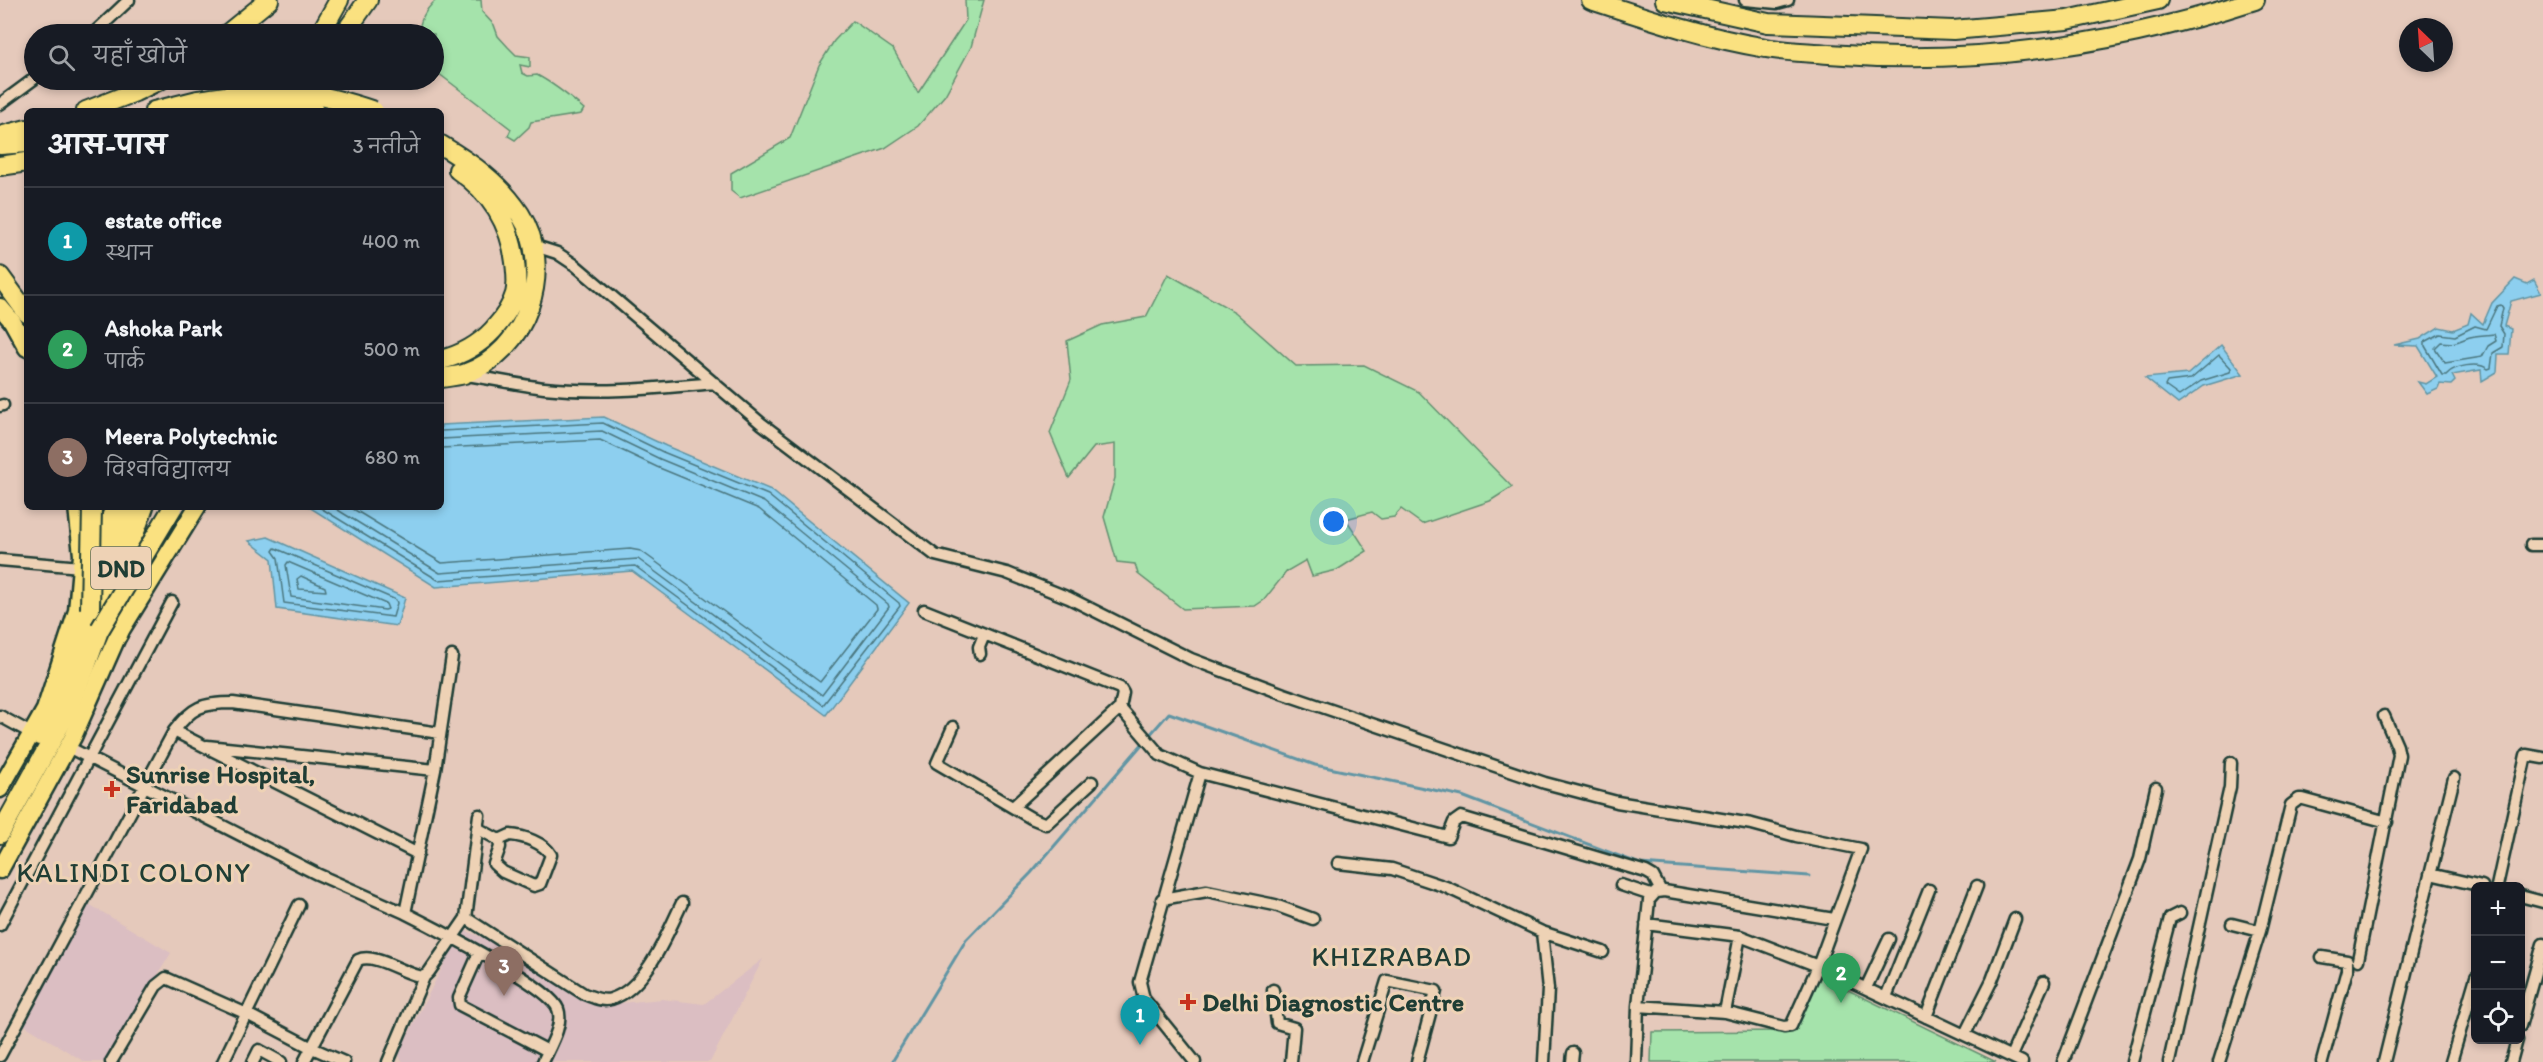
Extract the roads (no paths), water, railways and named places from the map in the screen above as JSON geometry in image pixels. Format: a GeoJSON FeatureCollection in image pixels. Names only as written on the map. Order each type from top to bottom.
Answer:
{"type":"FeatureCollection","features":[{"type":"Feature","properties":{"kind":"highway"},"geometry":{"type":"LineString","coordinates":[[239,24],[269,0]]}},
{"type":"Feature","properties":{"kind":"highway"},"geometry":{"type":"LineString","coordinates":[[326,24],[339,0]]}},
{"type":"Feature","properties":{"kind":"highway"},"geometry":{"type":"LineString","coordinates":[[351,24],[368,0]]}},
{"type":"Feature","properties":{"kind":"highway"},"geometry":{"type":"LineString","coordinates":[[1591,0],[1699,35],[1768,49],[1864,57],[1946,57],[2065,47],[2198,19],[2255,0]]}},
{"type":"Feature","properties":{"kind":"highway"},"geometry":{"type":"LineString","coordinates":[[1665,0],[1768,23],[1953,30],[2067,20],[2158,0]]}},
{"type":"Feature","properties":{"kind":"highway"},"geometry":{"type":"LineString","coordinates":[[94,108],[139,90]]}},
{"type":"Feature","properties":{"kind":"highway"},"geometry":{"type":"LineString","coordinates":[[285,108],[293,90]]}},
{"type":"Feature","properties":{"kind":"highway"},"geometry":{"type":"LineString","coordinates":[[305,108],[313,90]]}},
{"type":"Feature","properties":{"kind":"highway"},"geometry":{"type":"LineString","coordinates":[[313,108],[316,90]]}},
{"type":"Feature","properties":{"kind":"highway"},"geometry":{"type":"LineString","coordinates":[[166,108],[198,100],[255,92],[299,92],[365,108]]}},
{"type":"Feature","properties":{"kind":"highway"},"geometry":{"type":"LineString","coordinates":[[238,108],[252,106],[276,108]]}},
{"type":"Feature","properties":{"kind":"highway"},"geometry":{"type":"LineString","coordinates":[[1,136],[24,130]]}},
{"type":"Feature","properties":{"kind":"highway"},"geometry":{"type":"LineString","coordinates":[[1,136],[24,142]]}},
{"type":"Feature","properties":{"kind":"highway"},"geometry":{"type":"LineString","coordinates":[[444,147],[476,168],[505,194],[521,215],[536,261],[532,300],[525,318],[498,352],[483,364],[463,374],[444,377]]}},
{"type":"Feature","properties":{"kind":"highway"},"geometry":{"type":"LineString","coordinates":[[444,161],[473,181],[500,212],[513,249],[517,282],[508,309],[489,333],[462,352],[444,359]]}},
{"type":"Feature","properties":{"kind":"highway"},"geometry":{"type":"LineString","coordinates":[[0,166],[24,162]]}},
{"type":"Feature","properties":{"kind":"highway"},"geometry":{"type":"LineString","coordinates":[[0,276],[24,309]]}},
{"type":"Feature","properties":{"kind":"highway"},"geometry":{"type":"LineString","coordinates":[[83,610],[92,510]]}},
{"type":"Feature","properties":{"kind":"highway"},"geometry":{"type":"LineString","coordinates":[[0,809],[51,716],[114,510]]}},
{"type":"Feature","properties":{"kind":"highway","name":"DND"},"geometry":{"type":"LineString","coordinates":[[83,610],[128,510]]}},
{"type":"Feature","properties":{"kind":"highway","name":"DND"},"geometry":{"type":"LineString","coordinates":[[100,629],[143,510]]}},
{"type":"Feature","properties":{"kind":"highway"},"geometry":{"type":"LineString","coordinates":[[118,635],[163,510]]}},
{"type":"Feature","properties":{"kind":"highway"},"geometry":{"type":"LineString","coordinates":[[0,834],[63,720],[100,629],[171,510]]}},
{"type":"Feature","properties":{"kind":"main road"},"geometry":{"type":"LineString","coordinates":[[0,307],[24,343]]}},
{"type":"Feature","properties":{"kind":"main road"},"geometry":{"type":"LineString","coordinates":[[0,789],[45,710],[83,610],[77,510]]}},
{"type":"Feature","properties":{"kind":"main road"},"geometry":{"type":"LineString","coordinates":[[0,870],[68,747],[118,635],[195,510]]}},
{"type":"Feature","properties":{"kind":"street"},"geometry":{"type":"LineString","coordinates":[[104,24],[129,0]]}},
{"type":"Feature","properties":{"kind":"street"},"geometry":{"type":"LineString","coordinates":[[1745,0],[1777,3],[1788,0]]}},
{"type":"Feature","properties":{"kind":"street"},"geometry":{"type":"LineString","coordinates":[[0,104],[24,86]]}},
{"type":"Feature","properties":{"kind":"street"},"geometry":{"type":"LineString","coordinates":[[532,244],[557,253],[575,265],[762,424],[935,555],[1007,573],[1069,598],[1133,632],[1201,663],[1284,694],[1545,783],[1617,802],[1752,824],[1796,836],[1861,849],[1818,966],[1791,1026],[1784,1027],[1725,1012],[1638,1006]]}},
{"type":"Feature","properties":{"kind":"street"},"geometry":{"type":"LineString","coordinates":[[463,374],[544,387],[576,389],[646,389],[715,383]]}},
{"type":"Feature","properties":{"kind":"street"},"geometry":{"type":"LineString","coordinates":[[2530,545],[2543,545]]}},
{"type":"Feature","properties":{"kind":"street"},"geometry":{"type":"LineString","coordinates":[[0,560],[81,567]]}},
{"type":"Feature","properties":{"kind":"street"},"geometry":{"type":"LineString","coordinates":[[0,925],[172,602]]}},
{"type":"Feature","properties":{"kind":"street"},"geometry":{"type":"LineString","coordinates":[[924,610],[1120,688],[1123,693],[1120,708],[1013,807]]}},
{"type":"Feature","properties":{"kind":"street"},"geometry":{"type":"LineString","coordinates":[[980,654],[979,647],[984,635]]}},
{"type":"Feature","properties":{"kind":"street"},"geometry":{"type":"LineString","coordinates":[[405,912],[435,770],[452,656]]}},
{"type":"Feature","properties":{"kind":"street"},"geometry":{"type":"LineString","coordinates":[[0,1056],[174,731],[187,714],[200,706],[232,703],[440,733]]}},
{"type":"Feature","properties":{"kind":"street"},"geometry":{"type":"LineString","coordinates":[[1120,708],[1149,743],[1165,758],[1200,773],[1448,837],[1454,822],[1461,817],[1646,872],[1653,876],[1656,893]]}},
{"type":"Feature","properties":{"kind":"street"},"geometry":{"type":"LineString","coordinates":[[0,716],[31,733]]}},
{"type":"Feature","properties":{"kind":"street"},"geometry":{"type":"LineString","coordinates":[[2358,960],[2399,755],[2384,716]]}},
{"type":"Feature","properties":{"kind":"street"},"geometry":{"type":"LineString","coordinates":[[953,727],[937,763],[1046,824],[1092,782]]}},
{"type":"Feature","properties":{"kind":"street"},"geometry":{"type":"LineString","coordinates":[[174,731],[418,854]]}},
{"type":"Feature","properties":{"kind":"street"},"geometry":{"type":"LineString","coordinates":[[201,745],[435,770]]}},
{"type":"Feature","properties":{"kind":"street"},"geometry":{"type":"LineString","coordinates":[[68,747],[317,874],[405,912],[529,983],[546,995],[558,1009],[559,1020],[543,1062]]}},
{"type":"Feature","properties":{"kind":"street"},"geometry":{"type":"LineString","coordinates":[[2498,882],[2526,755],[2543,758]]}},
{"type":"Feature","properties":{"kind":"street"},"geometry":{"type":"LineString","coordinates":[[2169,1062],[2230,787],[2231,764]]}},
{"type":"Feature","properties":{"kind":"street"},"geometry":{"type":"LineString","coordinates":[[1195,1062],[1144,999],[1140,988],[1142,971],[1162,899],[1200,773]]}},
{"type":"Feature","properties":{"kind":"street"},"geometry":{"type":"LineString","coordinates":[[2384,1062],[2454,778]]}},
{"type":"Feature","properties":{"kind":"street"},"geometry":{"type":"LineString","coordinates":[[2063,1062],[2140,859],[2156,788]]}},
{"type":"Feature","properties":{"kind":"street"},"geometry":{"type":"LineString","coordinates":[[2219,1062],[2260,931],[2289,810],[2295,801],[2303,799],[2387,822]]}},
{"type":"Feature","properties":{"kind":"street"},"geometry":{"type":"LineString","coordinates":[[388,1062],[424,977],[466,918],[479,815]]}},
{"type":"Feature","properties":{"kind":"street"},"geometry":{"type":"LineString","coordinates":[[477,828],[499,840]]}},
{"type":"Feature","properties":{"kind":"street"},"geometry":{"type":"LineString","coordinates":[[510,835],[519,836],[544,846],[549,851],[551,858],[540,884],[531,886],[496,867],[499,840],[510,835]]}},
{"type":"Feature","properties":{"kind":"street"},"geometry":{"type":"LineString","coordinates":[[1338,863],[1392,869],[1446,887],[1542,932],[1604,952]]}},
{"type":"Feature","properties":{"kind":"street"},"geometry":{"type":"LineString","coordinates":[[2430,874],[2471,883]]}},
{"type":"Feature","properties":{"kind":"street"},"geometry":{"type":"LineString","coordinates":[[1622,885],[1656,893],[1708,896],[1834,919]]}},
{"type":"Feature","properties":{"kind":"street"},"geometry":{"type":"LineString","coordinates":[[1926,1017],[1977,886]]}},
{"type":"Feature","properties":{"kind":"street"},"geometry":{"type":"LineString","coordinates":[[1886,997],[1929,890]]}},
{"type":"Feature","properties":{"kind":"street"},"geometry":{"type":"LineString","coordinates":[[1162,899],[1207,891],[1275,906],[1313,919]]}},
{"type":"Feature","properties":{"kind":"street"},"geometry":{"type":"LineString","coordinates":[[1636,1062],[1638,1006],[1648,900],[1656,893]]}},
{"type":"Feature","properties":{"kind":"street"},"geometry":{"type":"LineString","coordinates":[[2525,897],[2543,902]]}},
{"type":"Feature","properties":{"kind":"street"},"geometry":{"type":"LineString","coordinates":[[466,918],[584,994],[598,999],[611,999],[631,988],[643,975],[662,945],[682,903]]}},
{"type":"Feature","properties":{"kind":"street"},"geometry":{"type":"LineString","coordinates":[[223,1062],[299,905]]}},
{"type":"Feature","properties":{"kind":"street"},"geometry":{"type":"LineString","coordinates":[[2132,1062],[2170,918],[2180,913]]}},
{"type":"Feature","properties":{"kind":"street"},"geometry":{"type":"LineString","coordinates":[[1965,1035],[1992,980],[2015,919]]}},
{"type":"Feature","properties":{"kind":"street"},"geometry":{"type":"LineString","coordinates":[[1646,924],[1740,936],[1818,966],[2022,1062]]}},
{"type":"Feature","properties":{"kind":"street"},"geometry":{"type":"LineString","coordinates":[[2232,924],[2260,931]]}},
{"type":"Feature","properties":{"kind":"street"},"geometry":{"type":"LineString","coordinates":[[1542,932],[1548,989],[1544,1062]]}},
{"type":"Feature","properties":{"kind":"street"},"geometry":{"type":"LineString","coordinates":[[1725,1012],[1740,936]]}},
{"type":"Feature","properties":{"kind":"street"},"geometry":{"type":"LineString","coordinates":[[1866,988],[1889,939]]}},
{"type":"Feature","properties":{"kind":"street"},"geometry":{"type":"LineString","coordinates":[[2525,1008],[2543,944]]}},
{"type":"Feature","properties":{"kind":"street"},"geometry":{"type":"LineString","coordinates":[[479,953],[459,998],[460,1005],[548,1051]]}},
{"type":"Feature","properties":{"kind":"street"},"geometry":{"type":"LineString","coordinates":[[304,1062],[358,960],[364,957],[373,959],[424,977]]}},
{"type":"Feature","properties":{"kind":"street"},"geometry":{"type":"LineString","coordinates":[[2322,957],[2347,961],[2334,1026],[2322,1062]]}},
{"type":"Feature","properties":{"kind":"street"},"geometry":{"type":"LineString","coordinates":[[111,1062],[156,986],[166,978],[247,1014],[344,1062]]}},
{"type":"Feature","properties":{"kind":"street"},"geometry":{"type":"LineString","coordinates":[[1362,1062],[1387,981],[1436,991],[1418,1062]]}},
{"type":"Feature","properties":{"kind":"street"},"geometry":{"type":"LineString","coordinates":[[2011,1056],[2044,982]]}},
{"type":"Feature","properties":{"kind":"street"},"geometry":{"type":"LineString","coordinates":[[1273,990],[1277,1023],[1294,1028],[1291,1062]]}},
{"type":"Feature","properties":{"kind":"street"},"geometry":{"type":"LineString","coordinates":[[2451,1062],[2471,990]]}},
{"type":"Feature","properties":{"kind":"street"},"geometry":{"type":"LineString","coordinates":[[2511,1062],[2516,1044]]}},
{"type":"Feature","properties":{"kind":"street"},"geometry":{"type":"LineString","coordinates":[[253,1062],[259,1050],[281,1062]]}},
{"type":"Feature","properties":{"kind":"water"},"geometry":{"type":"Polygon","coordinates":[[[2515,279],[2527,284],[2534,280],[2541,293],[2511,301],[2504,326],[2511,329],[2509,355],[2498,355],[2497,372],[2482,381],[2481,370],[2452,375],[2455,381],[2451,385],[2440,384],[2438,389],[2427,394],[2418,382],[2426,384],[2437,377],[2418,346],[2394,345],[2420,339],[2439,327],[2453,330],[2468,324],[2471,313],[2483,324],[2492,303],[2515,279]]]}},
{"type":"Feature","properties":{"kind":"water"},"geometry":{"type":"Polygon","coordinates":[[[2221,345],[2243,374],[2204,386],[2178,404],[2145,378],[2188,374],[2221,345]]]}},
{"type":"Feature","properties":{"kind":"water"},"geometry":{"type":"Polygon","coordinates":[[[604,417],[771,490],[909,603],[826,715],[632,571],[436,587],[314,510],[444,510],[444,425],[604,417]]]}},
{"type":"Feature","properties":{"kind":"water"},"geometry":{"type":"Polygon","coordinates":[[[268,537],[405,598],[397,626],[277,609],[272,559],[249,541],[268,537]]]}},
{"type":"Feature","properties":{"kind":"waterway"},"geometry":{"type":"LineString","coordinates":[[1148,737],[1169,713],[1315,765],[1462,796],[1640,864],[1809,876]]}},
{"type":"Feature","properties":{"kind":"waterway"},"geometry":{"type":"LineString","coordinates":[[892,1062],[966,940],[1031,873],[1144,742]]}},
{"type":"Feature","properties":{"kind":"place","name":"Sunrise Hospital, Faridabad"},"geometry":{"type":"Point","coordinates":[112,789]}},
{"type":"Feature","properties":{"kind":"place","name":"Meera Polytechnic"},"geometry":{"type":"Point","coordinates":[504,996]}},
{"type":"Feature","properties":{"kind":"place","name":"Delhi Diagnostic Centre"},"geometry":{"type":"Point","coordinates":[1188,1002]}},
{"type":"Feature","properties":{"kind":"place","name":"Ashoka Park"},"geometry":{"type":"Point","coordinates":[1841,1003]}},
{"type":"Feature","properties":{"kind":"place","name":"estate office"},"geometry":{"type":"Point","coordinates":[1140,1045]}},
{"type":"Feature","properties":{"kind":"district","name":"KALINDI COLONY"},"geometry":{"type":"Point","coordinates":[134,872]}},
{"type":"Feature","properties":{"kind":"district","name":"KHIZRABAD"},"geometry":{"type":"Point","coordinates":[1392,956]}}]}
